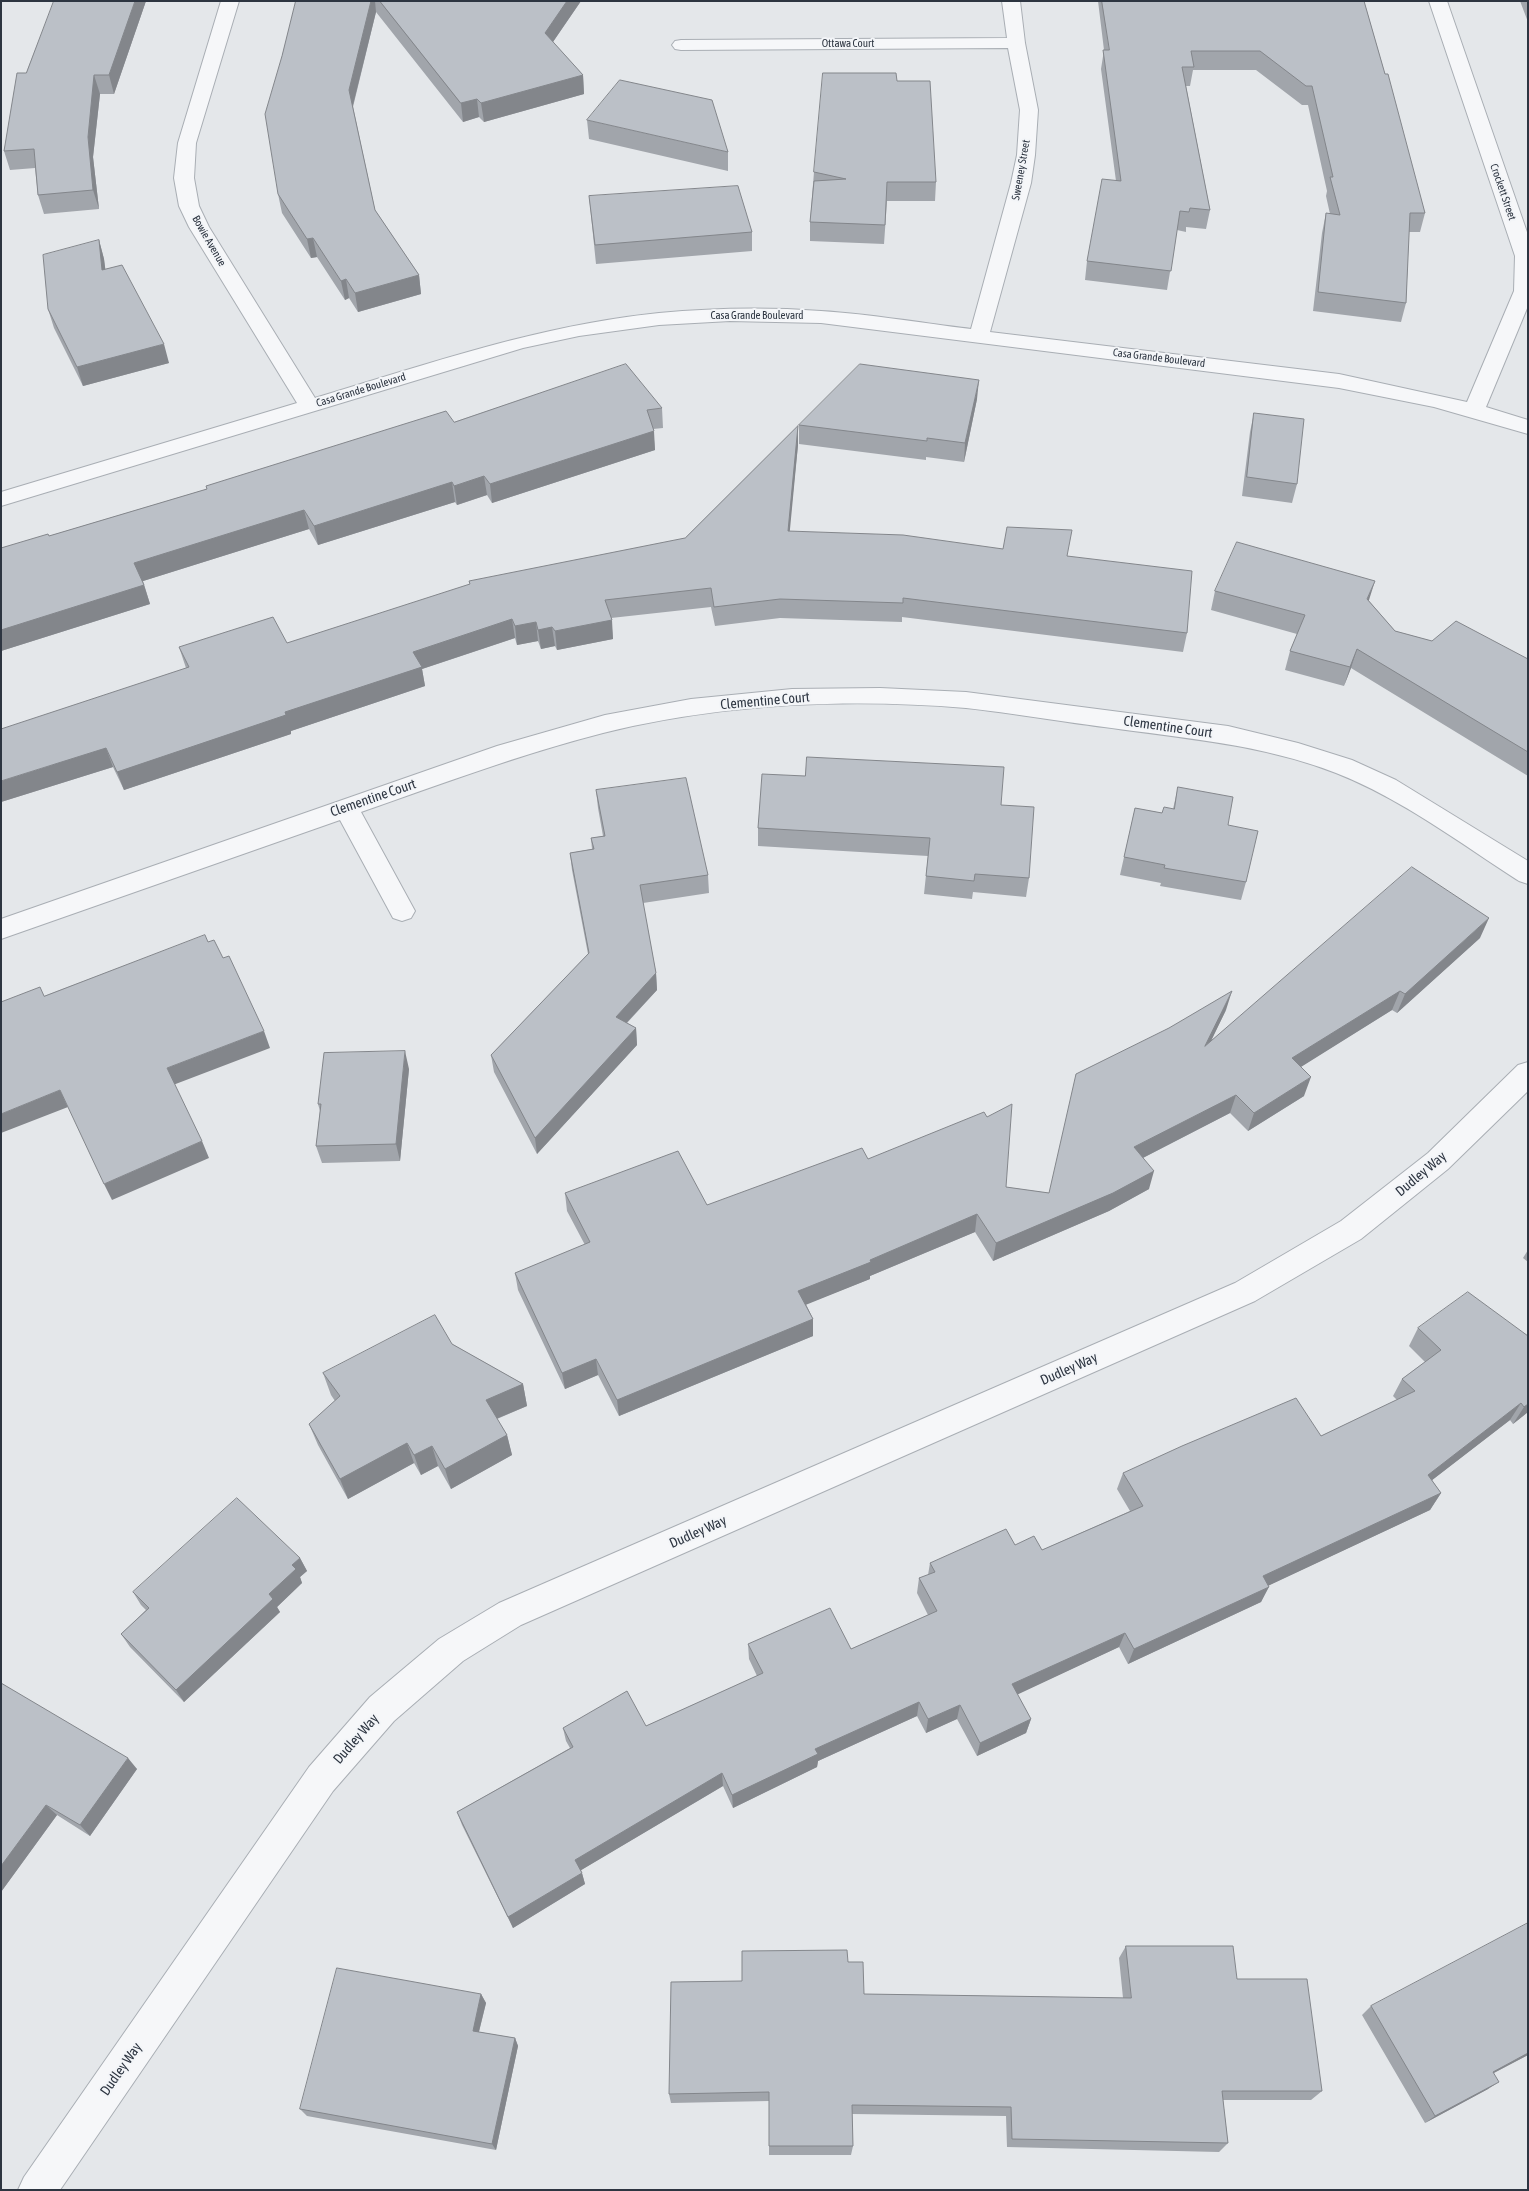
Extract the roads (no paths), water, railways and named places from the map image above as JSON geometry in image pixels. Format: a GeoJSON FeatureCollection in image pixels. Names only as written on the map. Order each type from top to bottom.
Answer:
{"type":"FeatureCollection","features":[{"type":"Feature","properties":{"kind":"street","name":"Bowie Avenue"},"geometry":{"type":"LineString","coordinates":[[230,1],[187,143],[184,178],[189,206],[199,227],[308,405]]}},
{"type":"Feature","properties":{"kind":"street","name":"Sweeney Street"},"geometry":{"type":"LineString","coordinates":[[979,336],[1021,183],[1026,155],[1029,110],[1016,43],[1011,1]]}},
{"type":"Feature","properties":{"kind":"street","name":"Crockett Street"},"geometry":{"type":"LineString","coordinates":[[1438,1],[1525,256],[1524,291],[1474,410]]}},
{"type":"Feature","properties":{"kind":"street","name":"Ottawa Court"},"geometry":{"type":"LineString","coordinates":[[681,45],[1016,43]]}},
{"type":"Feature","properties":{"kind":"street","name":"Casa Grande Boulevard"},"geometry":{"type":"LineString","coordinates":[[1,499],[308,405],[519,344],[579,330],[659,319],[730,315],[821,317],[1338,381],[1390,390],[1474,410],[1528,427]]}},
{"type":"Feature","properties":{"kind":"street","name":"Clementine Court"},"geometry":{"type":"LineString","coordinates":[[1,929],[506,752],[604,724],[691,708],[792,697],[880,696],[966,700],[1228,735],[1268,743],[1346,768],[1407,797],[1528,874]]}},
{"type":"Feature","properties":{"kind":"street"},"geometry":{"type":"LineString","coordinates":[[346,808],[402,911]]}},
{"type":"Feature","properties":{"kind":"street","name":"Dudley Way"},"geometry":{"type":"LineString","coordinates":[[38,2190],[320,1779],[382,1709],[451,1650],[510,1614],[1245,1292],[1351,1230],[1438,1161],[1528,1073]]}}]}
